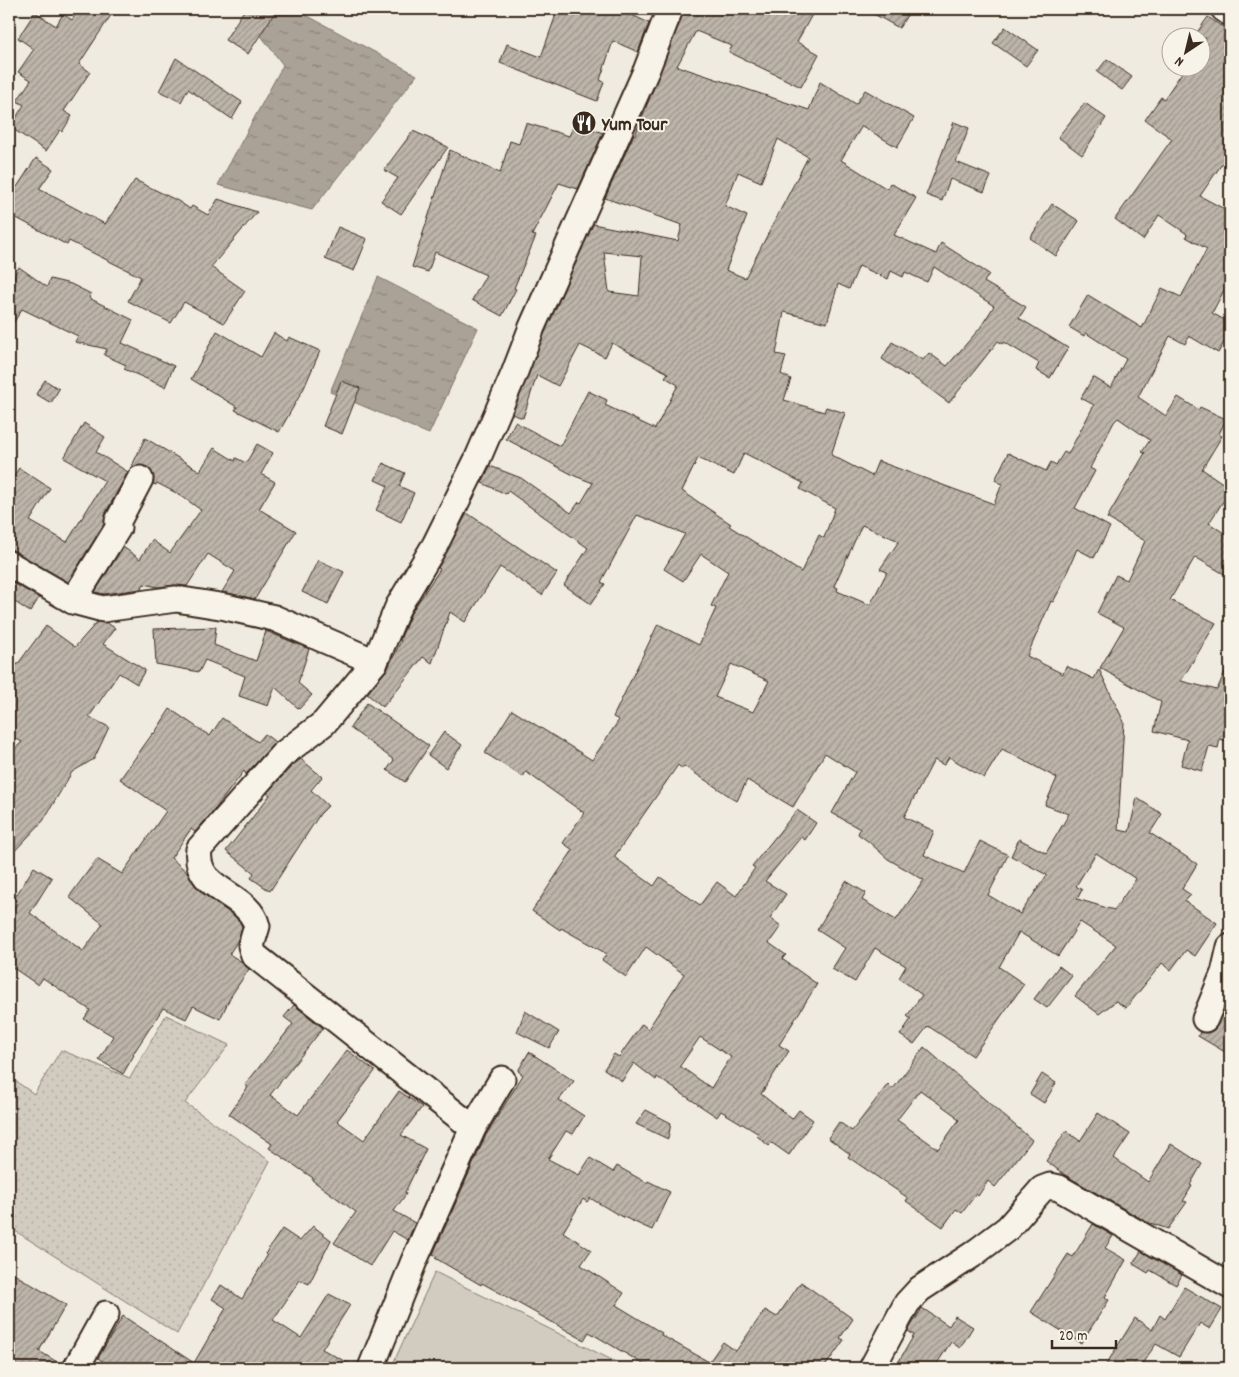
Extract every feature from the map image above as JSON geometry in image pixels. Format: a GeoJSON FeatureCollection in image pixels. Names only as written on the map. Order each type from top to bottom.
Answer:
{"type":"FeatureCollection","features":[{"type":"Feature","properties":{"kind":"street"},"geometry":{"type":"LineString","coordinates":[[473,1128],[254,955],[251,946],[257,926],[250,910],[208,880],[202,873],[199,865],[199,849],[282,755],[324,723],[374,662],[398,607],[435,545],[477,460],[532,327],[646,71],[670,9]]}},
{"type":"Feature","properties":{"kind":"street"},"geometry":{"type":"LineString","coordinates":[[1224,9],[1230,14]]}},
{"type":"Feature","properties":{"kind":"street"},"geometry":{"type":"LineString","coordinates":[[73,601],[118,528],[118,521],[140,479]]}},
{"type":"Feature","properties":{"kind":"street"},"geometry":{"type":"LineString","coordinates":[[9,564],[73,601],[103,609],[176,599],[226,607],[274,618],[374,662]]}},
{"type":"Feature","properties":{"kind":"street"},"geometry":{"type":"LineString","coordinates":[[1205,1020],[1224,973],[1230,947]]}},
{"type":"Feature","properties":{"kind":"street"},"geometry":{"type":"LineString","coordinates":[[371,1368],[414,1261],[473,1128],[502,1079]]}},
{"type":"Feature","properties":{"kind":"street"},"geometry":{"type":"LineString","coordinates":[[872,1368],[908,1303],[920,1289],[972,1255],[1008,1228],[1042,1189],[1050,1186],[1067,1192],[1230,1286]]}},
{"type":"Feature","properties":{"kind":"street"},"geometry":{"type":"LineString","coordinates":[[76,1368],[106,1314]]}},
{"type":"Feature","properties":{"kind":"shaded area"},"geometry":{"type":"Polygon","coordinates":[[[166,1015],[229,1045],[185,1103],[270,1161],[177,1334],[9,1227],[9,1088],[14,1080],[34,1094],[61,1050],[130,1078],[166,1015]]]}},
{"type":"Feature","properties":{"kind":"shaded area"},"geometry":{"type":"Polygon","coordinates":[[[435,1272],[628,1368],[391,1368],[435,1272]]]}},
{"type":"Feature","properties":{"kind":"water"},"geometry":{"type":"Polygon","coordinates":[[[269,9],[295,9],[417,75],[312,210],[218,185],[283,65],[259,33],[269,9]]]}},
{"type":"Feature","properties":{"kind":"water"},"geometry":{"type":"Polygon","coordinates":[[[378,277],[478,328],[429,434],[330,392],[378,277]]]}},
{"type":"Feature","properties":{"kind":"building"},"geometry":{"type":"Polygon","coordinates":[[[79,9],[115,9],[79,64],[90,72],[64,111],[72,116],[62,132],[60,130],[46,151],[10,127],[24,105],[17,101],[31,80],[18,72],[34,49],[18,38],[35,12],[56,26],[63,14],[72,20],[79,9]]]}},
{"type":"Feature","properties":{"kind":"building"},"geometry":{"type":"Polygon","coordinates":[[[245,9],[277,9],[248,54],[225,40],[245,9]]]}},
{"type":"Feature","properties":{"kind":"building"},"geometry":{"type":"Polygon","coordinates":[[[558,9],[619,9],[649,23],[638,52],[613,41],[600,80],[604,82],[597,101],[500,63],[507,44],[541,57],[558,9]]]}},
{"type":"Feature","properties":{"kind":"building"},"geometry":{"type":"Polygon","coordinates":[[[684,9],[815,9],[797,42],[819,54],[801,87],[729,52],[732,46],[696,31],[677,66],[809,110],[820,82],[856,104],[865,90],[914,118],[897,147],[862,126],[841,160],[887,189],[890,183],[916,198],[894,235],[936,254],[941,243],[989,274],[984,282],[1026,307],[1019,318],[1068,348],[1050,378],[1036,370],[1039,363],[1004,342],[1003,344],[998,341],[949,403],[908,374],[907,376],[882,359],[892,342],[923,360],[929,353],[947,366],[980,328],[994,306],[934,267],[927,282],[905,272],[903,277],[891,271],[888,279],[859,266],[849,289],[838,284],[827,323],[784,312],[776,354],[786,356],[781,374],[791,379],[784,400],[824,412],[826,407],[845,413],[831,455],[872,476],[878,461],[994,504],[1002,484],[995,480],[1008,453],[1046,471],[1051,462],[1056,465],[1064,452],[1068,454],[1094,405],[1081,398],[1093,377],[1111,388],[1126,359],[1086,333],[1084,336],[1069,327],[1088,295],[1142,328],[1162,288],[1181,297],[1207,249],[1186,237],[1187,234],[1159,215],[1143,240],[1115,219],[1172,139],[1145,120],[1161,97],[1164,99],[1178,78],[1212,78],[1212,28],[1200,28],[1208,17],[1230,32],[1230,152],[1200,196],[1230,212],[1230,279],[1212,313],[1230,323],[1230,332],[1218,353],[1189,336],[1185,344],[1170,336],[1138,397],[1166,416],[1178,397],[1199,410],[1200,407],[1226,419],[1219,434],[1222,436],[1202,469],[1230,488],[1230,491],[1209,523],[1230,537],[1230,565],[1224,574],[1195,557],[1170,600],[1216,623],[1181,681],[1217,690],[1230,660],[1230,742],[1220,739],[1218,748],[1209,746],[1202,771],[1181,765],[1188,740],[1154,731],[1161,702],[1100,668],[1124,627],[1097,613],[1116,575],[1127,580],[1145,541],[1107,518],[1145,453],[1142,452],[1150,440],[1118,418],[1114,422],[1090,468],[1095,471],[1075,508],[1110,527],[1094,558],[1077,549],[1059,591],[1053,602],[1051,601],[1027,656],[1063,674],[1066,666],[1094,679],[1099,669],[1124,722],[1118,830],[1129,832],[1137,798],[1162,814],[1150,833],[1197,864],[1182,889],[1191,895],[1185,901],[1217,923],[1195,956],[1186,950],[1171,970],[1162,963],[1126,1008],[1116,1001],[1099,1014],[1075,996],[1116,945],[1080,922],[1058,956],[1019,932],[999,967],[1024,984],[973,1056],[928,1026],[914,1044],[900,1035],[911,1019],[907,1016],[922,995],[899,978],[906,966],[875,948],[855,982],[832,969],[845,948],[817,930],[846,881],[866,893],[862,900],[896,920],[924,880],[888,859],[858,834],[860,829],[832,813],[855,772],[825,753],[793,807],[747,780],[737,801],[684,766],[682,769],[678,765],[614,857],[654,886],[660,877],[700,905],[717,882],[736,896],[755,868],[752,866],[797,810],[816,823],[805,840],[801,837],[765,881],[786,894],[770,918],[781,926],[769,943],[786,955],[782,959],[817,984],[779,1045],[789,1051],[761,1094],[792,1119],[799,1110],[813,1120],[789,1155],[772,1143],[769,1146],[757,1136],[759,1134],[721,1111],[717,1117],[657,1077],[656,1080],[634,1063],[622,1081],[604,1069],[614,1054],[619,1057],[642,1024],[648,1029],[684,974],[646,947],[626,977],[602,960],[607,954],[561,928],[560,930],[532,911],[573,850],[563,843],[584,813],[526,772],[523,777],[485,753],[512,710],[592,760],[619,720],[613,717],[658,624],[699,645],[716,608],[711,606],[728,572],[701,554],[683,581],[664,569],[685,534],[637,515],[601,582],[605,584],[591,604],[564,585],[588,548],[508,491],[506,494],[482,483],[490,466],[521,478],[571,513],[579,502],[581,503],[593,483],[575,476],[506,439],[515,422],[560,446],[588,391],[607,400],[605,405],[655,429],[678,385],[665,377],[668,373],[612,343],[605,357],[580,345],[558,386],[537,375],[523,418],[512,414],[545,332],[593,224],[678,241],[682,225],[605,198],[635,135],[684,9]],[[778,139],[761,182],[738,172],[725,206],[747,216],[726,270],[745,278],[808,157],[778,139]],[[604,252],[609,292],[639,296],[642,256],[604,252]],[[744,453],[734,475],[698,458],[682,491],[731,524],[729,526],[801,572],[819,535],[824,538],[835,508],[800,489],[803,483],[744,453]],[[862,525],[834,586],[838,588],[837,591],[870,605],[887,572],[880,569],[899,541],[862,525]],[[731,664],[715,697],[753,712],[769,681],[731,664]],[[1002,749],[984,778],[949,757],[944,765],[934,760],[904,817],[934,831],[924,855],[964,873],[980,841],[1008,855],[988,895],[1020,914],[1047,875],[1011,856],[1019,839],[1046,853],[1069,814],[1045,805],[1057,778],[1002,749]],[[1096,853],[1076,886],[1082,890],[1077,899],[1114,910],[1136,879],[1096,853]],[[700,1037],[680,1066],[711,1088],[731,1057],[700,1037]]]}},
{"type":"Feature","properties":{"kind":"building"},"geometry":{"type":"Polygon","coordinates":[[[865,9],[911,9],[899,28],[865,9]]]}},
{"type":"Feature","properties":{"kind":"building"},"geometry":{"type":"Polygon","coordinates":[[[1005,27],[1038,50],[1026,66],[993,43],[1005,27]]]}},
{"type":"Feature","properties":{"kind":"building"},"geometry":{"type":"Polygon","coordinates":[[[176,58],[242,102],[232,119],[188,89],[181,102],[159,91],[176,58]]]}},
{"type":"Feature","properties":{"kind":"building"},"geometry":{"type":"Polygon","coordinates":[[[1107,59],[1132,77],[1122,90],[1097,72],[1107,59]]]}},
{"type":"Feature","properties":{"kind":"building"},"geometry":{"type":"Polygon","coordinates":[[[1085,103],[1106,118],[1082,155],[1058,137],[1085,103]]]}},
{"type":"Feature","properties":{"kind":"building"},"geometry":{"type":"Polygon","coordinates":[[[954,122],[969,128],[956,162],[991,176],[984,192],[950,179],[942,201],[926,195],[954,122]]]}},
{"type":"Feature","properties":{"kind":"building"},"geometry":{"type":"Polygon","coordinates":[[[526,123],[569,136],[575,123],[603,133],[578,189],[559,183],[532,235],[536,236],[514,288],[516,289],[502,316],[472,300],[486,275],[435,252],[428,272],[412,267],[450,150],[500,173],[510,141],[519,144],[526,123]]]}},
{"type":"Feature","properties":{"kind":"building"},"geometry":{"type":"Polygon","coordinates":[[[413,131],[448,147],[401,214],[381,201],[398,178],[384,170],[413,131]]]}},
{"type":"Feature","properties":{"kind":"building"},"geometry":{"type":"Polygon","coordinates":[[[36,158],[53,169],[39,189],[105,224],[135,180],[190,209],[192,206],[208,215],[218,199],[257,212],[211,267],[245,291],[224,323],[184,302],[171,323],[128,301],[141,277],[69,241],[67,245],[9,214],[9,182],[17,187],[36,158]]]}},
{"type":"Feature","properties":{"kind":"building"},"geometry":{"type":"Polygon","coordinates":[[[1052,204],[1079,221],[1056,256],[1030,238],[1052,204]]]}},
{"type":"Feature","properties":{"kind":"building"},"geometry":{"type":"Polygon","coordinates":[[[338,227],[367,239],[354,271],[325,259],[338,227]]]}},
{"type":"Feature","properties":{"kind":"building"},"geometry":{"type":"Polygon","coordinates":[[[19,267],[47,287],[50,279],[71,284],[91,294],[89,298],[133,320],[122,343],[174,366],[165,387],[124,369],[126,365],[104,355],[107,349],[75,342],[78,336],[22,309],[9,330],[9,285],[19,267]]]}},
{"type":"Feature","properties":{"kind":"building"},"geometry":{"type":"Polygon","coordinates":[[[217,331],[261,357],[274,333],[287,341],[289,337],[320,351],[304,388],[279,432],[235,410],[237,407],[191,379],[217,331]]]}},
{"type":"Feature","properties":{"kind":"building"},"geometry":{"type":"Polygon","coordinates":[[[45,380],[59,389],[51,403],[36,394],[45,380]]]}},
{"type":"Feature","properties":{"kind":"building"},"geometry":{"type":"Polygon","coordinates":[[[341,381],[360,388],[342,434],[323,426],[341,381]]]}},
{"type":"Feature","properties":{"kind":"building"},"geometry":{"type":"Polygon","coordinates":[[[84,423],[105,437],[96,452],[128,472],[105,514],[104,524],[68,582],[9,548],[9,484],[19,468],[50,488],[30,521],[67,542],[105,481],[64,458],[84,423]]]}},
{"type":"Feature","properties":{"kind":"building"},"geometry":{"type":"Polygon","coordinates":[[[145,438],[200,471],[214,448],[235,461],[236,458],[246,463],[257,444],[273,453],[261,474],[275,482],[259,509],[296,531],[255,599],[222,592],[235,571],[208,554],[187,586],[158,587],[144,584],[141,589],[104,594],[95,592],[123,547],[140,559],[152,540],[170,553],[201,510],[180,495],[157,483],[156,485],[153,484],[152,472],[147,467],[139,465],[131,468],[145,438]]]}},
{"type":"Feature","properties":{"kind":"building"},"geometry":{"type":"Polygon","coordinates":[[[383,463],[405,473],[399,486],[414,493],[401,522],[376,510],[388,486],[375,480],[383,463]]]}},
{"type":"Feature","properties":{"kind":"building"},"geometry":{"type":"Polygon","coordinates":[[[467,513],[557,573],[542,595],[500,567],[465,622],[450,612],[432,663],[423,657],[383,707],[367,694],[388,668],[401,641],[411,613],[440,569],[438,568],[467,513]]]}},
{"type":"Feature","properties":{"kind":"building"},"geometry":{"type":"Polygon","coordinates":[[[318,560],[344,572],[328,604],[302,592],[318,560]]]}},
{"type":"Feature","properties":{"kind":"building"},"geometry":{"type":"Polygon","coordinates":[[[9,580],[39,598],[30,612],[9,598],[9,580]]]}},
{"type":"Feature","properties":{"kind":"building"},"geometry":{"type":"Polygon","coordinates":[[[97,622],[107,623],[115,628],[103,644],[145,670],[137,684],[119,673],[89,717],[109,727],[94,759],[72,772],[43,821],[9,857],[9,754],[22,742],[9,735],[9,659],[17,665],[46,626],[75,647],[97,622]]]}},
{"type":"Feature","properties":{"kind":"building"},"geometry":{"type":"Polygon","coordinates":[[[216,627],[214,645],[256,661],[266,631],[309,649],[298,683],[312,695],[299,709],[275,687],[268,706],[239,696],[245,676],[205,660],[199,672],[156,664],[154,629],[216,627]]]}},
{"type":"Feature","properties":{"kind":"building"},"geometry":{"type":"Polygon","coordinates":[[[367,703],[429,746],[405,782],[387,770],[394,760],[350,728],[367,703]]]}},
{"type":"Feature","properties":{"kind":"building"},"geometry":{"type":"Polygon","coordinates":[[[170,709],[210,736],[222,718],[258,742],[265,734],[275,742],[246,774],[244,771],[195,832],[191,829],[171,858],[188,873],[202,893],[240,922],[242,927],[237,942],[229,954],[249,969],[231,996],[220,1019],[193,1006],[186,1019],[163,1008],[133,1054],[123,1074],[99,1060],[113,1036],[84,1019],[90,1010],[43,978],[38,985],[9,965],[9,915],[18,902],[14,899],[34,867],[52,878],[30,913],[83,951],[103,924],[69,897],[97,859],[122,874],[166,811],[120,779],[154,734],[170,709]]]}},
{"type":"Feature","properties":{"kind":"building"},"geometry":{"type":"Polygon","coordinates":[[[444,732],[462,745],[446,768],[428,755],[444,732]]]}},
{"type":"Feature","properties":{"kind":"building"},"geometry":{"type":"Polygon","coordinates":[[[301,759],[322,777],[311,790],[328,806],[320,814],[270,891],[251,878],[254,873],[226,851],[270,795],[267,793],[301,759]]]}},
{"type":"Feature","properties":{"kind":"building"},"geometry":{"type":"Polygon","coordinates":[[[1059,966],[1072,976],[1047,1008],[1034,999],[1059,966]]]}},
{"type":"Feature","properties":{"kind":"building"},"geometry":{"type":"Polygon","coordinates":[[[1230,996],[1230,1055],[1198,1036],[1200,1032],[1207,1033],[1214,1030],[1230,996]]]}},
{"type":"Feature","properties":{"kind":"building"},"geometry":{"type":"Polygon","coordinates":[[[294,1005],[323,1028],[270,1095],[298,1115],[347,1050],[375,1071],[337,1121],[364,1140],[399,1091],[422,1107],[401,1135],[426,1149],[405,1192],[406,1194],[394,1211],[415,1223],[408,1240],[392,1231],[370,1266],[334,1243],[356,1212],[312,1180],[313,1178],[269,1148],[272,1144],[229,1114],[248,1087],[245,1085],[293,1024],[284,1017],[294,1005]]]}},
{"type":"Feature","properties":{"kind":"building"},"geometry":{"type":"Polygon","coordinates":[[[525,1011],[559,1032],[549,1048],[517,1032],[525,1011]]]}},
{"type":"Feature","properties":{"kind":"building"},"geometry":{"type":"Polygon","coordinates":[[[924,1047],[1032,1140],[995,1187],[988,1181],[978,1196],[976,1194],[962,1213],[956,1209],[943,1227],[906,1201],[908,1198],[848,1157],[850,1154],[828,1138],[839,1122],[852,1131],[888,1084],[893,1089],[924,1047]],[[920,1090],[897,1120],[938,1149],[959,1120],[920,1090]]]}},
{"type":"Feature","properties":{"kind":"building"},"geometry":{"type":"Polygon","coordinates":[[[529,1052],[574,1081],[559,1100],[584,1116],[573,1134],[566,1131],[548,1159],[579,1175],[590,1158],[613,1172],[617,1166],[647,1183],[648,1181],[670,1192],[652,1230],[617,1214],[590,1198],[587,1202],[583,1199],[563,1232],[591,1250],[581,1265],[624,1293],[616,1305],[662,1333],[661,1335],[709,1362],[723,1342],[736,1351],[765,1310],[777,1317],[801,1282],[853,1319],[840,1338],[844,1340],[824,1368],[650,1368],[589,1332],[584,1340],[435,1258],[437,1256],[433,1254],[486,1135],[523,1075],[518,1071],[529,1052]]]}},
{"type":"Feature","properties":{"kind":"building"},"geometry":{"type":"Polygon","coordinates":[[[1042,1074],[1056,1083],[1044,1103],[1030,1094],[1042,1074]]]}},
{"type":"Feature","properties":{"kind":"building"},"geometry":{"type":"Polygon","coordinates":[[[646,1110],[671,1123],[668,1139],[636,1124],[646,1110]]]}},
{"type":"Feature","properties":{"kind":"building"},"geometry":{"type":"Polygon","coordinates":[[[1098,1113],[1130,1134],[1114,1158],[1148,1182],[1171,1144],[1202,1164],[1183,1201],[1187,1202],[1168,1229],[1147,1222],[1065,1175],[1046,1161],[1066,1131],[1080,1141],[1098,1113]]]}},
{"type":"Feature","properties":{"kind":"building"},"geometry":{"type":"Polygon","coordinates":[[[1093,1224],[1113,1236],[1105,1248],[1126,1260],[1105,1297],[1109,1300],[1081,1343],[1031,1312],[1068,1254],[1073,1257],[1093,1224]]]}},
{"type":"Feature","properties":{"kind":"building"},"geometry":{"type":"Polygon","coordinates":[[[313,1226],[331,1240],[309,1284],[300,1280],[273,1320],[301,1338],[329,1294],[350,1305],[322,1349],[357,1368],[112,1368],[98,1358],[123,1316],[194,1363],[226,1308],[212,1299],[221,1285],[242,1299],[267,1256],[265,1254],[282,1229],[300,1241],[313,1226]]]}},
{"type":"Feature","properties":{"kind":"building"},"geometry":{"type":"Polygon","coordinates":[[[1141,1251],[1182,1275],[1176,1285],[1150,1270],[1148,1273],[1133,1264],[1141,1251]]]}},
{"type":"Feature","properties":{"kind":"building"},"geometry":{"type":"Polygon","coordinates":[[[9,1271],[66,1305],[39,1351],[62,1365],[62,1368],[9,1368],[9,1271]]]}},
{"type":"Feature","properties":{"kind":"building"},"geometry":{"type":"Polygon","coordinates":[[[1184,1287],[1222,1309],[1210,1329],[1200,1323],[1179,1357],[1156,1344],[1139,1368],[1104,1368],[1135,1318],[1152,1330],[1160,1315],[1165,1319],[1184,1287]]]}},
{"type":"Feature","properties":{"kind":"building"},"geometry":{"type":"Polygon","coordinates":[[[922,1308],[949,1326],[955,1316],[973,1327],[960,1348],[951,1342],[934,1368],[895,1368],[914,1335],[908,1331],[922,1308]]]}},
{"type":"Feature","properties":{"kind":"place","name":"Yum Tour"},"geometry":{"type":"Point","coordinates":[584,123]}}]}
